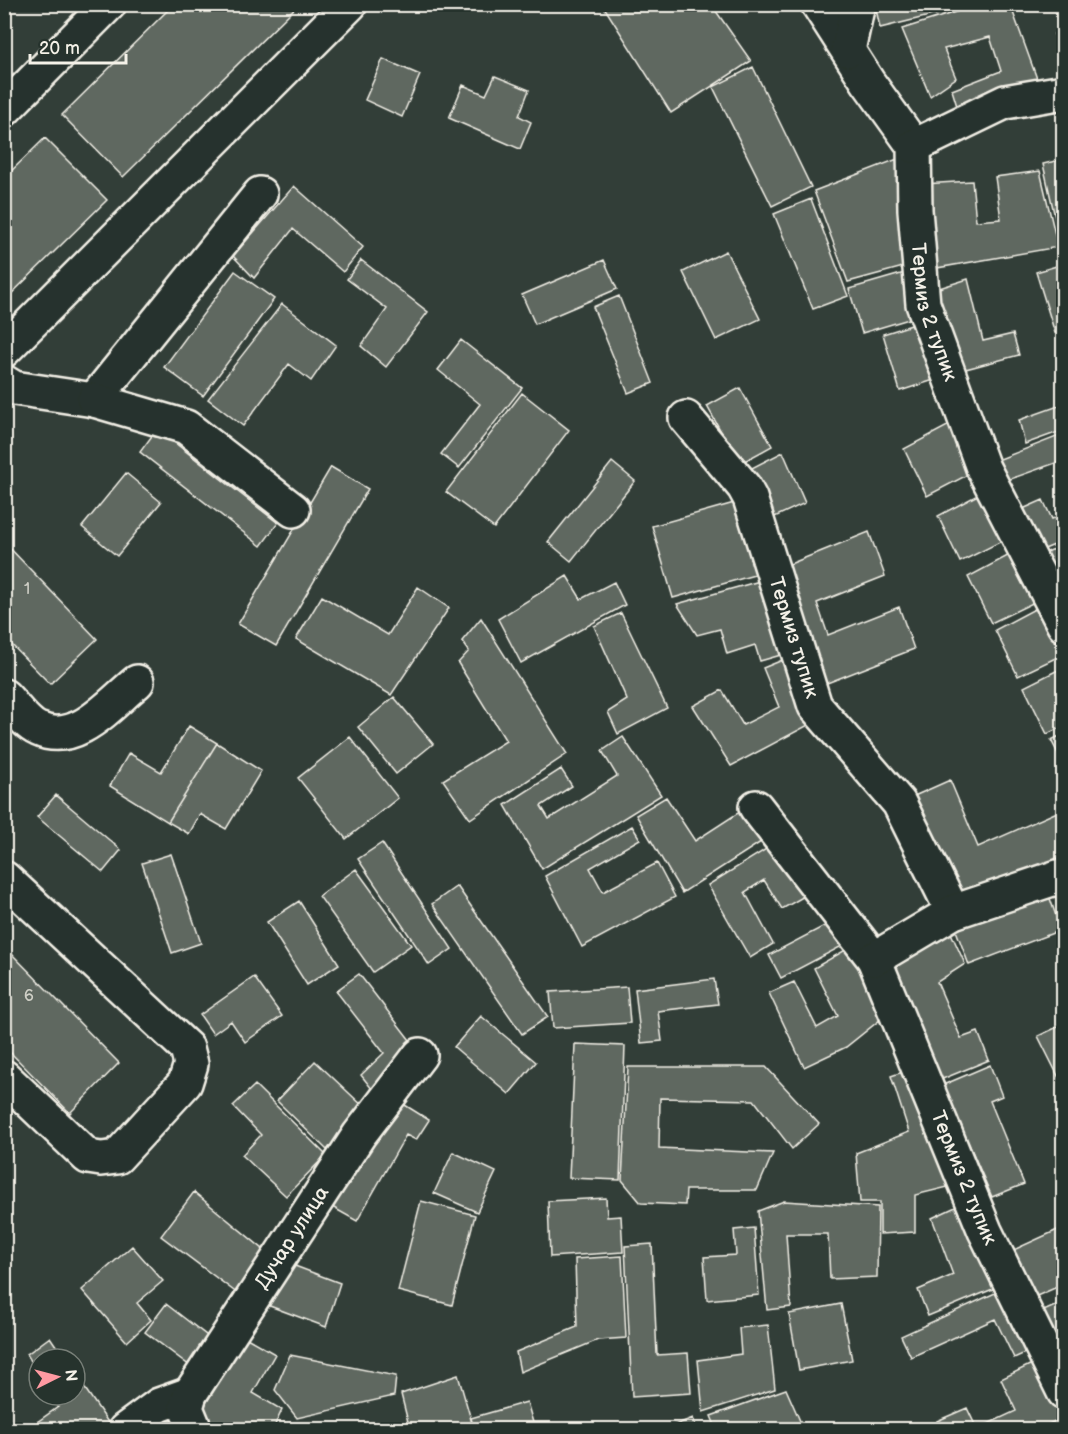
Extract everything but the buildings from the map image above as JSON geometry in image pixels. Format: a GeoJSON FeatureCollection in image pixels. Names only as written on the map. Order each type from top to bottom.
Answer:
{"type":"FeatureCollection","features":[{"type":"Feature","properties":{"kind":"street"},"geometry":{"type":"LineString","coordinates":[[4,110],[109,4]]}},
{"type":"Feature","properties":{"kind":"street"},"geometry":{"type":"LineString","coordinates":[[4,350],[350,4]]}},
{"type":"Feature","properties":{"kind":"street"},"geometry":{"type":"LineString","coordinates":[[818,4],[914,146],[1005,102],[1064,92]]}},
{"type":"Feature","properties":{"kind":"street"},"geometry":{"type":"LineString","coordinates":[[848,50],[858,4]]}},
{"type":"Feature","properties":{"kind":"street","name":"Термиз 2 тупик"},"geometry":{"type":"LineString","coordinates":[[914,146],[915,210],[923,304],[983,468],[1064,625]]}},
{"type":"Feature","properties":{"kind":"street"},"geometry":{"type":"LineString","coordinates":[[94,400],[261,194]]}},
{"type":"Feature","properties":{"kind":"street"},"geometry":{"type":"LineString","coordinates":[[4,382],[14,388],[94,400],[186,427],[293,510]]}},
{"type":"Feature","properties":{"kind":"street","name":"Термиз тупик"},"geometry":{"type":"LineString","coordinates":[[686,418],[744,487],[750,498],[815,706],[899,802],[953,912]]}},
{"type":"Feature","properties":{"kind":"street"},"geometry":{"type":"LineString","coordinates":[[4,696],[36,729],[58,734],[82,728],[137,682]]}},
{"type":"Feature","properties":{"kind":"street","name":"Термиз 2 тупик"},"geometry":{"type":"LineString","coordinates":[[756,807],[874,959],[985,1231],[1064,1392]]}},
{"type":"Feature","properties":{"kind":"street"},"geometry":{"type":"LineString","coordinates":[[874,959],[953,912],[1064,875]]}},
{"type":"Feature","properties":{"kind":"street"},"geometry":{"type":"LineString","coordinates":[[4,878],[187,1048],[191,1064],[185,1083],[117,1157],[101,1159],[88,1157],[4,1077]]}},
{"type":"Feature","properties":{"kind":"street","name":"Дучар улица"},"geometry":{"type":"LineString","coordinates":[[190,1394],[359,1135],[420,1055]]}},
{"type":"Feature","properties":{"kind":"street"},"geometry":{"type":"LineString","coordinates":[[125,1430],[159,1405],[190,1394]]}},
{"type":"Feature","properties":{"kind":"street"},"geometry":{"type":"LineString","coordinates":[[190,1394],[186,1408],[195,1430]]}}]}
